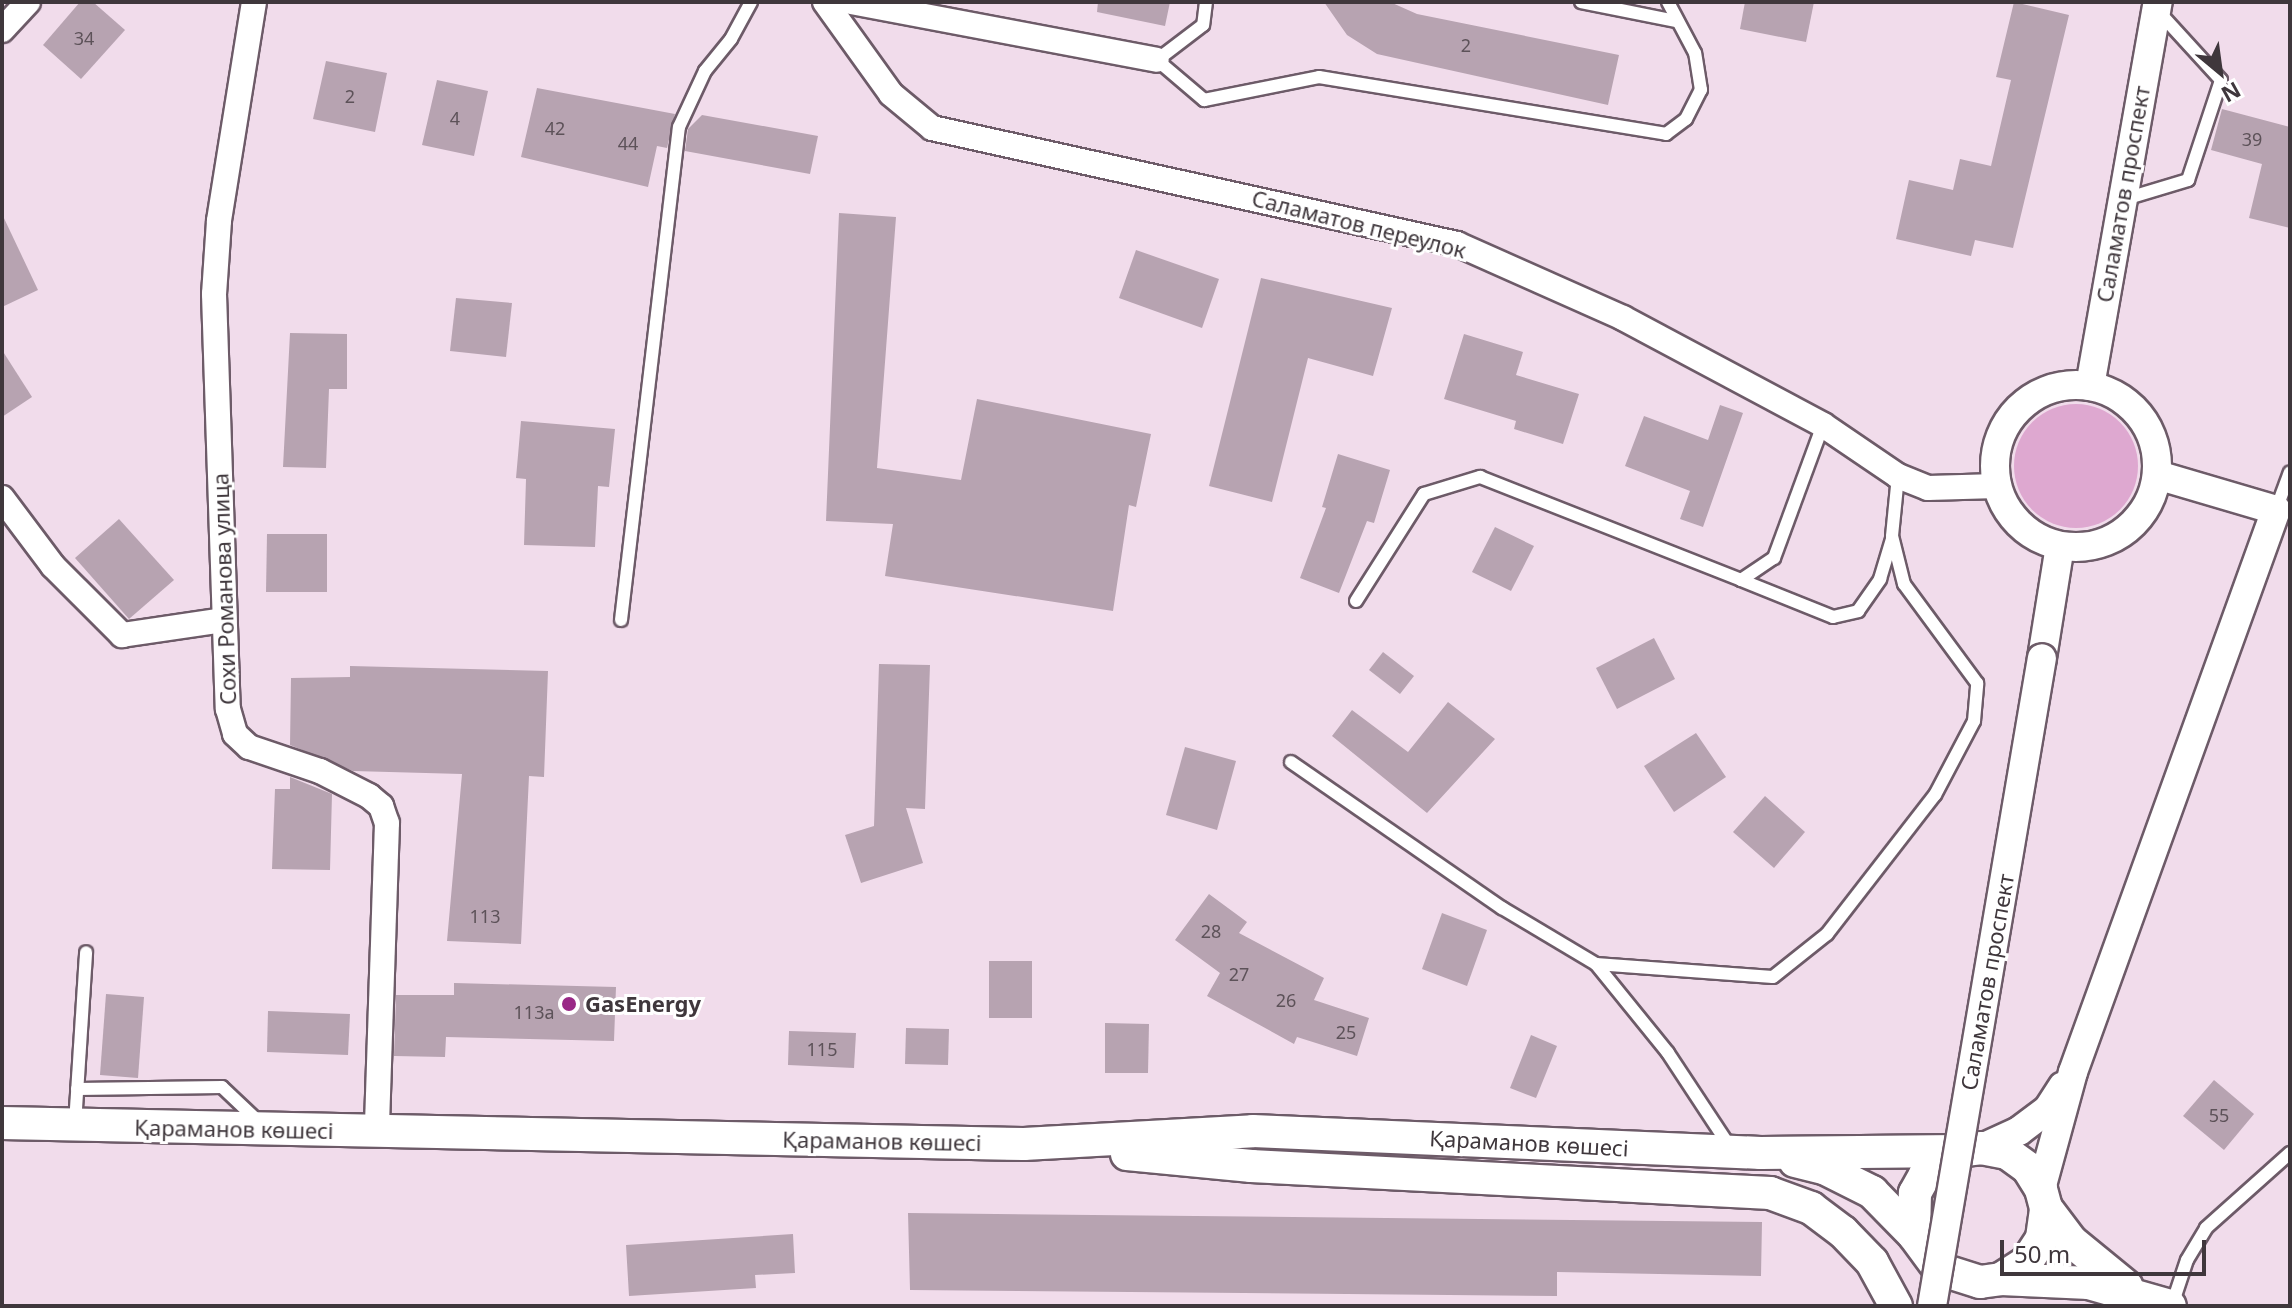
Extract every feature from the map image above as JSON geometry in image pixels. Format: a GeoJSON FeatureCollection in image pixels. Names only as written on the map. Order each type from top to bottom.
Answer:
{"type":"FeatureCollection","features":[{"type":"Feature","properties":{"kind":"main road","name":"Қараманов көшесі"},"geometry":{"type":"LineString","coordinates":[[2,1123],[74,1127],[377,1130],[1024,1144],[1253,1131],[1747,1153]]}},
{"type":"Feature","properties":{"kind":"main road"},"geometry":{"type":"LineString","coordinates":[[1024,1144],[1251,1166],[1624,1183],[1770,1193],[1811,1208],[1872,1262],[1896,1306]]}},
{"type":"Feature","properties":{"kind":"main road"},"geometry":{"type":"LineString","coordinates":[[1914,1235],[1915,1193],[1940,1160],[1970,1149]]}},
{"type":"Feature","properties":{"kind":"main road"},"geometry":{"type":"LineString","coordinates":[[1747,1153],[1970,1149],[2017,1161],[2098,1267],[2140,1295]]}},
{"type":"Feature","properties":{"kind":"main road"},"geometry":{"type":"LineString","coordinates":[[1747,1153],[1824,1168],[1872,1192],[1914,1235],[1939,1269],[1958,1279],[2089,1283],[2171,1306]]}},
{"type":"Feature","properties":{"kind":"main road"},"geometry":{"type":"LineString","coordinates":[[2001,1279],[2026,1263],[2042,1238],[2044,1199]]}},
{"type":"Feature","properties":{"kind":"street"},"geometry":{"type":"LineString","coordinates":[[2,30],[28,2]]}},
{"type":"Feature","properties":{"kind":"street","name":"Сохи Романова улица"},"geometry":{"type":"LineString","coordinates":[[254,2],[219,221],[214,294],[228,709],[235,734],[249,747],[320,771],[369,796],[381,806],[387,823],[377,1130]]}},
{"type":"Feature","properties":{"kind":"street","name":"Саламатов переулок"},"geometry":{"type":"LineString","coordinates":[[825,2],[891,94],[932,128],[1457,244],[1623,318],[1823,425],[1898,476],[1928,488],[1997,486]]}},
{"type":"Feature","properties":{"kind":"street"},"geometry":{"type":"LineString","coordinates":[[851,2],[1157,60]]}},
{"type":"Feature","properties":{"kind":"street","name":"Саламатов проспект"},"geometry":{"type":"LineString","coordinates":[[2090,386],[2157,6]]}},
{"type":"Feature","properties":{"kind":"street"},"geometry":{"type":"LineString","coordinates":[[2090,386],[2118,396],[2141,417],[2155,444],[2157,475],[2147,507],[2124,532],[2094,546],[2060,546],[2032,535],[2009,514],[1997,486],[1995,454],[2006,424],[2021,408],[2057,387],[2090,386]]}},
{"type":"Feature","properties":{"kind":"street"},"geometry":{"type":"LineString","coordinates":[[2044,1199],[2073,1072],[2276,510],[2157,475]]}},
{"type":"Feature","properties":{"kind":"street"},"geometry":{"type":"LineString","coordinates":[[2,498],[53,566],[122,635],[223,620]]}},
{"type":"Feature","properties":{"kind":"street","name":"Саламатов проспект"},"geometry":{"type":"LineString","coordinates":[[1932,1306],[2060,546]]}},
{"type":"Feature","properties":{"kind":"street"},"geometry":{"type":"LineString","coordinates":[[1970,1149],[2019,1131],[2048,1109],[2073,1072]]}},
{"type":"Feature","properties":{"kind":"lane"},"geometry":{"type":"LineString","coordinates":[[621,620],[679,127],[705,71],[751,2]]}},
{"type":"Feature","properties":{"kind":"lane"},"geometry":{"type":"LineString","coordinates":[[1206,2],[1203,25],[1157,60],[1204,100],[1319,77],[1666,134],[1686,119],[1701,90],[1695,53],[1675,21],[1668,2]]}},
{"type":"Feature","properties":{"kind":"lane"},"geometry":{"type":"LineString","coordinates":[[1581,2],[1675,21]]}},
{"type":"Feature","properties":{"kind":"lane"},"geometry":{"type":"LineString","coordinates":[[2122,200],[2188,180],[2221,80],[2157,6]]}},
{"type":"Feature","properties":{"kind":"lane"},"geometry":{"type":"LineString","coordinates":[[1741,580],[1774,558],[1823,425]]}},
{"type":"Feature","properties":{"kind":"lane"},"geometry":{"type":"LineString","coordinates":[[2276,510],[2290,472]]}},
{"type":"Feature","properties":{"kind":"lane"},"geometry":{"type":"LineString","coordinates":[[1356,601],[1424,494],[1480,477],[1833,617],[1858,611],[1880,579],[1892,536],[1898,476]]}},
{"type":"Feature","properties":{"kind":"lane"},"geometry":{"type":"LineString","coordinates":[[1596,964],[1773,977],[1827,934],[1935,795],[1974,721],[1977,683],[1904,584],[1892,536]]}},
{"type":"Feature","properties":{"kind":"lane"},"geometry":{"type":"LineString","coordinates":[[1291,762],[1502,908],[1596,964],[1747,1153]]}},
{"type":"Feature","properties":{"kind":"lane"},"geometry":{"type":"LineString","coordinates":[[74,1127],[86,952]]}},
{"type":"Feature","properties":{"kind":"lane"},"geometry":{"type":"LineString","coordinates":[[77,1089],[222,1087],[267,1129]]}},
{"type":"Feature","properties":{"kind":"lane"},"geometry":{"type":"LineString","coordinates":[[2171,1306],[2187,1260],[2206,1228],[2290,1153]]}},
{"type":"Feature","properties":{"kind":"shaded area"},"geometry":{"type":"Polygon","coordinates":[[[2076,404],[2100,409],[2120,422],[2133,442],[2138,466],[2133,490],[2120,510],[2100,523],[2076,528],[2052,523],[2032,510],[2019,490],[2014,466],[2019,442],[2032,422],[2052,409],[2076,404]]]}},
{"type":"Feature","properties":{"kind":"building"},"geometry":{"type":"Polygon","coordinates":[[[80,2],[93,2],[125,30],[81,79],[43,45],[80,2]]]}},
{"type":"Feature","properties":{"kind":"building"},"geometry":{"type":"Polygon","coordinates":[[[1098,2],[1170,2],[1165,26],[1097,12],[1098,2]]]}},
{"type":"Feature","properties":{"kind":"building"},"geometry":{"type":"Polygon","coordinates":[[[1324,2],[1390,2],[1417,14],[1619,55],[1608,105],[1377,54],[1347,35],[1324,2]]]}},
{"type":"Feature","properties":{"kind":"building"},"geometry":{"type":"Polygon","coordinates":[[[1745,2],[1814,2],[1806,42],[1740,29],[1745,2]]]}},
{"type":"Feature","properties":{"kind":"building"},"geometry":{"type":"Polygon","coordinates":[[[2014,2],[2069,15],[2013,248],[1975,240],[1971,256],[1896,239],[1909,180],[1953,190],[1960,159],[1991,166],[2011,80],[1996,77],[2014,2]]]}},
{"type":"Feature","properties":{"kind":"building"},"geometry":{"type":"Polygon","coordinates":[[[326,61],[387,73],[375,132],[313,119],[326,61]]]}},
{"type":"Feature","properties":{"kind":"building"},"geometry":{"type":"Polygon","coordinates":[[[437,80],[488,91],[474,156],[422,145],[437,80]]]}},
{"type":"Feature","properties":{"kind":"building"},"geometry":{"type":"Polygon","coordinates":[[[537,88],[675,114],[667,148],[657,146],[648,187],[521,157],[537,88]]]}},
{"type":"Feature","properties":{"kind":"building"},"geometry":{"type":"Polygon","coordinates":[[[2222,109],[2290,127],[2290,228],[2249,218],[2262,164],[2211,150],[2222,109]]]}},
{"type":"Feature","properties":{"kind":"building"},"geometry":{"type":"Polygon","coordinates":[[[702,115],[818,136],[810,174],[685,151],[688,129],[702,115]]]}},
{"type":"Feature","properties":{"kind":"building"},"geometry":{"type":"Polygon","coordinates":[[[839,213],[896,217],[877,468],[961,480],[977,399],[1151,434],[1136,507],[1129,505],[1113,611],[885,576],[893,524],[826,521],[839,213]]]}},
{"type":"Feature","properties":{"kind":"building"},"geometry":{"type":"Polygon","coordinates":[[[2,214],[38,290],[2,307],[2,214]]]}},
{"type":"Feature","properties":{"kind":"building"},"geometry":{"type":"Polygon","coordinates":[[[1136,250],[1219,279],[1202,328],[1119,298],[1136,250]]]}},
{"type":"Feature","properties":{"kind":"building"},"geometry":{"type":"Polygon","coordinates":[[[1261,278],[1392,308],[1373,376],[1308,358],[1272,502],[1209,486],[1261,278]]]}},
{"type":"Feature","properties":{"kind":"building"},"geometry":{"type":"Polygon","coordinates":[[[456,298],[512,303],[506,357],[450,351],[456,298]]]}},
{"type":"Feature","properties":{"kind":"building"},"geometry":{"type":"Polygon","coordinates":[[[290,333],[347,334],[347,389],[329,389],[326,468],[283,467],[290,333]]]}},
{"type":"Feature","properties":{"kind":"building"},"geometry":{"type":"Polygon","coordinates":[[[1464,334],[1523,352],[1516,375],[1579,394],[1563,444],[1514,429],[1516,421],[1444,399],[1464,334]]]}},
{"type":"Feature","properties":{"kind":"building"},"geometry":{"type":"Polygon","coordinates":[[[2,350],[32,397],[2,417],[2,350]]]}},
{"type":"Feature","properties":{"kind":"building"},"geometry":{"type":"Polygon","coordinates":[[[1720,405],[1743,413],[1703,527],[1680,519],[1690,491],[1625,466],[1644,416],[1708,440],[1720,405]]]}},
{"type":"Feature","properties":{"kind":"building"},"geometry":{"type":"Polygon","coordinates":[[[521,421],[615,429],[609,487],[598,486],[595,547],[524,545],[526,479],[516,478],[521,421]]]}},
{"type":"Feature","properties":{"kind":"building"},"geometry":{"type":"Polygon","coordinates":[[[1338,454],[1390,470],[1374,523],[1367,521],[1339,593],[1300,578],[1326,508],[1322,507],[1338,454]]]}},
{"type":"Feature","properties":{"kind":"building"},"geometry":{"type":"Polygon","coordinates":[[[119,519],[174,580],[129,619],[75,558],[119,519]]]}},
{"type":"Feature","properties":{"kind":"building"},"geometry":{"type":"Polygon","coordinates":[[[1495,527],[1534,546],[1511,591],[1472,572],[1495,527]]]}},
{"type":"Feature","properties":{"kind":"building"},"geometry":{"type":"Polygon","coordinates":[[[267,534],[327,534],[327,592],[266,592],[267,534]]]}},
{"type":"Feature","properties":{"kind":"building"},"geometry":{"type":"Polygon","coordinates":[[[1654,638],[1675,679],[1617,709],[1596,668],[1654,638]]]}},
{"type":"Feature","properties":{"kind":"building"},"geometry":{"type":"Polygon","coordinates":[[[1383,652],[1414,676],[1400,694],[1369,670],[1383,652]]]}},
{"type":"Feature","properties":{"kind":"building"},"geometry":{"type":"Polygon","coordinates":[[[879,664],[930,665],[925,809],[906,808],[923,863],[861,883],[845,835],[874,826],[879,664]]]}},
{"type":"Feature","properties":{"kind":"building"},"geometry":{"type":"Polygon","coordinates":[[[350,666],[548,671],[544,777],[529,776],[521,944],[447,941],[462,774],[353,771],[290,745],[291,678],[350,677],[350,666]]]}},
{"type":"Feature","properties":{"kind":"building"},"geometry":{"type":"Polygon","coordinates":[[[1448,702],[1495,739],[1427,813],[1332,736],[1352,710],[1408,752],[1448,702]]]}},
{"type":"Feature","properties":{"kind":"building"},"geometry":{"type":"Polygon","coordinates":[[[1696,733],[1726,777],[1674,812],[1644,766],[1696,733]]]}},
{"type":"Feature","properties":{"kind":"building"},"geometry":{"type":"Polygon","coordinates":[[[1185,747],[1236,761],[1217,830],[1166,815],[1185,747]]]}},
{"type":"Feature","properties":{"kind":"building"},"geometry":{"type":"Polygon","coordinates":[[[290,777],[332,794],[330,870],[272,869],[275,789],[290,789],[290,777]]]}},
{"type":"Feature","properties":{"kind":"building"},"geometry":{"type":"Polygon","coordinates":[[[1765,796],[1805,832],[1774,868],[1733,832],[1765,796]]]}},
{"type":"Feature","properties":{"kind":"building"},"geometry":{"type":"Polygon","coordinates":[[[1209,894],[1247,922],[1239,933],[1324,978],[1314,1000],[1369,1018],[1357,1056],[1297,1037],[1294,1044],[1207,996],[1220,973],[1175,940],[1209,894]]]}},
{"type":"Feature","properties":{"kind":"building"},"geometry":{"type":"Polygon","coordinates":[[[1442,913],[1487,930],[1467,986],[1422,969],[1442,913]]]}},
{"type":"Feature","properties":{"kind":"building"},"geometry":{"type":"Polygon","coordinates":[[[989,961],[1032,961],[1032,1018],[989,1018],[989,961]]]}},
{"type":"Feature","properties":{"kind":"building"},"geometry":{"type":"Polygon","coordinates":[[[454,983],[616,987],[614,1041],[446,1037],[445,1057],[394,1056],[396,995],[454,995],[454,983]]]}},
{"type":"Feature","properties":{"kind":"building"},"geometry":{"type":"Polygon","coordinates":[[[106,994],[144,997],[138,1078],[100,1075],[106,994]]]}},
{"type":"Feature","properties":{"kind":"building"},"geometry":{"type":"Polygon","coordinates":[[[268,1011],[350,1014],[348,1055],[267,1052],[268,1011]]]}},
{"type":"Feature","properties":{"kind":"building"},"geometry":{"type":"Polygon","coordinates":[[[1105,1023],[1149,1024],[1148,1073],[1105,1073],[1105,1023]]]}},
{"type":"Feature","properties":{"kind":"building"},"geometry":{"type":"Polygon","coordinates":[[[906,1028],[949,1029],[948,1065],[905,1064],[906,1028]]]}},
{"type":"Feature","properties":{"kind":"building"},"geometry":{"type":"Polygon","coordinates":[[[789,1031],[856,1033],[854,1068],[788,1065],[789,1031]]]}},
{"type":"Feature","properties":{"kind":"building"},"geometry":{"type":"Polygon","coordinates":[[[1531,1035],[1557,1046],[1536,1098],[1510,1088],[1531,1035]]]}},
{"type":"Feature","properties":{"kind":"building"},"geometry":{"type":"Polygon","coordinates":[[[2214,1080],[2254,1114],[2224,1150],[2183,1116],[2214,1080]]]}},
{"type":"Feature","properties":{"kind":"building"},"geometry":{"type":"Polygon","coordinates":[[[908,1213],[1762,1222],[1761,1276],[1557,1272],[1557,1296],[910,1290],[908,1213]]]}},
{"type":"Feature","properties":{"kind":"building"},"geometry":{"type":"Polygon","coordinates":[[[793,1234],[795,1273],[755,1275],[756,1288],[629,1296],[626,1245],[793,1234]]]}},
{"type":"Feature","properties":{"kind":"place","name":"GasEnergy"},"geometry":{"type":"Point","coordinates":[569,1004]}}]}
